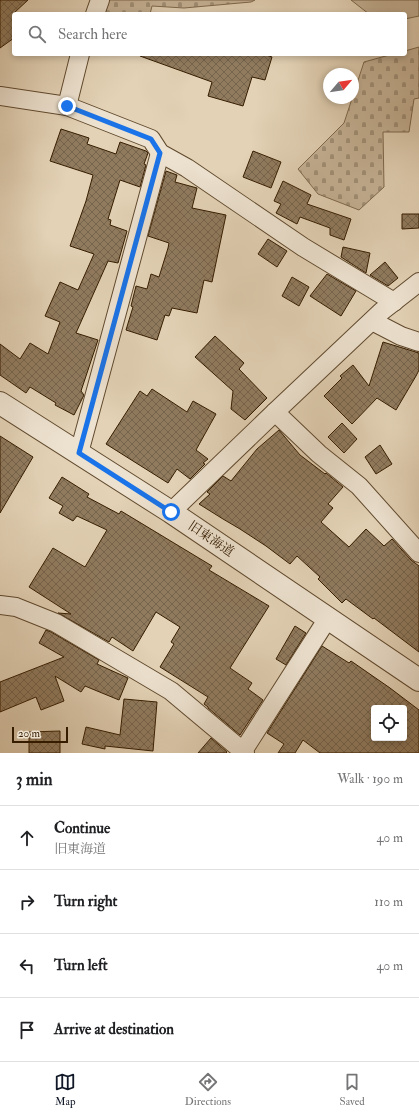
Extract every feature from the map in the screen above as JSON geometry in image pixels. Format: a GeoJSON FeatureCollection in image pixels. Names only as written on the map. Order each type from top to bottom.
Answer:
{"type":"FeatureCollection","features":[{"type":"Feature","properties":{"kind":"street"},"geometry":{"type":"LineString","coordinates":[[96,12],[100,0]]}},
{"type":"Feature","properties":{"kind":"street"},"geometry":{"type":"LineString","coordinates":[[67,106],[80,56]]}},
{"type":"Feature","properties":{"kind":"street"},"geometry":{"type":"LineString","coordinates":[[0,96],[67,106],[151,139],[160,153],[187,168],[303,247],[394,302]]}},
{"type":"Feature","properties":{"kind":"street"},"geometry":{"type":"LineString","coordinates":[[79,453],[160,153]]}},
{"type":"Feature","properties":{"kind":"street"},"geometry":{"type":"LineString","coordinates":[[171,512],[372,321],[419,282]]}},
{"type":"Feature","properties":{"kind":"street"},"geometry":{"type":"LineString","coordinates":[[372,321],[401,336],[419,342]]}},
{"type":"Feature","properties":{"kind":"street","name":"旧東海道"},"geometry":{"type":"LineString","coordinates":[[0,403],[171,512],[419,680]]}},
{"type":"Feature","properties":{"kind":"street"},"geometry":{"type":"LineString","coordinates":[[275,412],[319,454],[359,486],[419,553]]}},
{"type":"Feature","properties":{"kind":"street"},"geometry":{"type":"LineString","coordinates":[[0,605],[16,607],[56,623],[171,691],[244,752],[328,618]]}},
{"type":"Feature","properties":{"kind":"green space"},"geometry":{"type":"Polygon","coordinates":[[[109,0],[255,0],[251,2],[184,8],[152,6],[150,12],[105,12],[109,0]]]}},
{"type":"Feature","properties":{"kind":"green space"},"geometry":{"type":"Polygon","coordinates":[[[351,0],[419,0],[419,16],[407,19],[407,12],[366,12],[351,0]]]}},
{"type":"Feature","properties":{"kind":"green space"},"geometry":{"type":"Polygon","coordinates":[[[419,47],[419,98],[414,99],[409,132],[383,132],[384,187],[359,210],[318,194],[298,169],[344,123],[350,104],[359,104],[359,77],[364,62],[386,56],[407,56],[407,50],[419,47]]]}},
{"type":"Feature","properties":{"kind":"building"},"geometry":{"type":"Polygon","coordinates":[[[0,0],[28,0],[15,12],[12,12],[12,39],[0,48],[0,0]]]}},
{"type":"Feature","properties":{"kind":"building"},"geometry":{"type":"Polygon","coordinates":[[[140,56],[272,57],[265,80],[252,77],[243,106],[208,96],[212,82],[140,56]]]}},
{"type":"Feature","properties":{"kind":"building"},"geometry":{"type":"Polygon","coordinates":[[[61,129],[89,138],[87,144],[116,154],[120,142],[148,153],[144,164],[146,165],[140,187],[120,180],[108,219],[111,220],[110,225],[127,231],[118,263],[108,261],[76,333],[98,340],[81,391],[84,395],[74,415],[55,405],[56,403],[30,387],[26,393],[0,375],[0,344],[20,359],[30,343],[48,354],[60,322],[45,316],[60,282],[78,290],[94,254],[70,246],[86,201],[93,175],[50,161],[61,129]]]}},
{"type":"Feature","properties":{"kind":"building"},"geometry":{"type":"Polygon","coordinates":[[[253,151],[281,162],[271,188],[243,177],[253,151]]]}},
{"type":"Feature","properties":{"kind":"building"},"geometry":{"type":"Polygon","coordinates":[[[166,171],[177,175],[175,182],[197,188],[192,208],[226,215],[212,282],[204,280],[197,313],[172,308],[169,316],[165,315],[157,340],[126,330],[133,307],[131,306],[136,286],[147,289],[151,274],[159,277],[168,248],[169,243],[148,236],[166,171]]]}},
{"type":"Feature","properties":{"kind":"building"},"geometry":{"type":"Polygon","coordinates":[[[283,181],[311,195],[307,204],[351,219],[344,240],[330,235],[330,228],[300,217],[297,224],[276,213],[281,204],[274,201],[283,181]]]}},
{"type":"Feature","properties":{"kind":"building"},"geometry":{"type":"Polygon","coordinates":[[[402,214],[419,214],[419,228],[402,229],[402,214]]]}},
{"type":"Feature","properties":{"kind":"building"},"geometry":{"type":"Polygon","coordinates":[[[268,239],[287,251],[277,267],[258,254],[268,239]]]}},
{"type":"Feature","properties":{"kind":"building"},"geometry":{"type":"Polygon","coordinates":[[[343,247],[370,253],[366,273],[341,257],[343,247]]]}},
{"type":"Feature","properties":{"kind":"building"},"geometry":{"type":"Polygon","coordinates":[[[385,262],[398,278],[388,286],[370,275],[385,262]]]}},
{"type":"Feature","properties":{"kind":"building"},"geometry":{"type":"Polygon","coordinates":[[[327,274],[356,291],[341,316],[310,296],[327,274]]]}},
{"type":"Feature","properties":{"kind":"building"},"geometry":{"type":"Polygon","coordinates":[[[292,277],[309,287],[299,306],[282,296],[292,277]]]}},
{"type":"Feature","properties":{"kind":"building"},"geometry":{"type":"Polygon","coordinates":[[[215,336],[244,363],[239,369],[267,398],[245,420],[231,409],[233,391],[195,357],[215,336]]]}},
{"type":"Feature","properties":{"kind":"building"},"geometry":{"type":"Polygon","coordinates":[[[383,342],[419,353],[419,370],[396,410],[377,398],[352,424],[324,396],[342,378],[340,376],[353,365],[369,386],[383,342]]]}},
{"type":"Feature","properties":{"kind":"building"},"geometry":{"type":"Polygon","coordinates":[[[152,389],[187,412],[193,401],[216,414],[196,450],[208,459],[190,479],[177,469],[168,483],[106,444],[140,391],[147,396],[152,389]]]}},
{"type":"Feature","properties":{"kind":"building"},"geometry":{"type":"Polygon","coordinates":[[[342,423],[357,439],[344,453],[328,437],[342,423]]]}},
{"type":"Feature","properties":{"kind":"building"},"geometry":{"type":"Polygon","coordinates":[[[279,430],[300,455],[343,487],[328,504],[333,508],[321,522],[349,547],[366,529],[384,546],[392,539],[411,560],[419,566],[419,652],[346,599],[342,603],[318,579],[320,577],[297,556],[290,564],[266,546],[199,504],[210,494],[207,492],[223,476],[231,481],[257,449],[279,430]]]}},
{"type":"Feature","properties":{"kind":"building"},"geometry":{"type":"Polygon","coordinates":[[[0,436],[33,457],[0,513],[0,436]]]}},
{"type":"Feature","properties":{"kind":"building"},"geometry":{"type":"Polygon","coordinates":[[[380,445],[392,464],[376,474],[365,457],[380,445]]]}},
{"type":"Feature","properties":{"kind":"building"},"geometry":{"type":"Polygon","coordinates":[[[62,477],[89,494],[87,497],[119,514],[121,511],[212,566],[209,570],[269,606],[230,668],[252,683],[248,689],[263,700],[240,735],[204,704],[208,697],[160,667],[174,644],[171,642],[180,627],[156,612],[133,651],[112,637],[109,642],[58,613],[71,614],[29,587],[53,548],[85,567],[107,530],[77,516],[73,521],[59,513],[63,506],[49,498],[62,477]]]}},
{"type":"Feature","properties":{"kind":"building"},"geometry":{"type":"Polygon","coordinates":[[[295,626],[306,633],[286,665],[276,659],[295,626]]]}},
{"type":"Feature","properties":{"kind":"building"},"geometry":{"type":"Polygon","coordinates":[[[46,630],[99,660],[97,664],[128,678],[119,700],[85,686],[81,692],[55,676],[64,701],[41,710],[36,697],[0,712],[0,682],[64,657],[39,643],[46,630]]]}},
{"type":"Feature","properties":{"kind":"building"},"geometry":{"type":"Polygon","coordinates":[[[322,646],[349,663],[351,661],[419,710],[419,753],[320,753],[303,740],[295,753],[278,753],[284,744],[267,733],[322,646]]]}},
{"type":"Feature","properties":{"kind":"building"},"geometry":{"type":"Polygon","coordinates":[[[124,699],[157,702],[153,751],[105,746],[105,749],[82,744],[86,727],[120,735],[124,699]]]}},
{"type":"Feature","properties":{"kind":"building"},"geometry":{"type":"Polygon","coordinates":[[[60,731],[60,753],[29,753],[29,732],[60,731]]]}},
{"type":"Feature","properties":{"kind":"building"},"geometry":{"type":"Polygon","coordinates":[[[211,738],[227,752],[198,753],[211,738]]]}},
{"type":"Feature","properties":{"kind":"route"},"geometry":{"type":"LineString","coordinates":[[67,106],[151,139],[160,153],[79,453],[171,512]]}}]}
